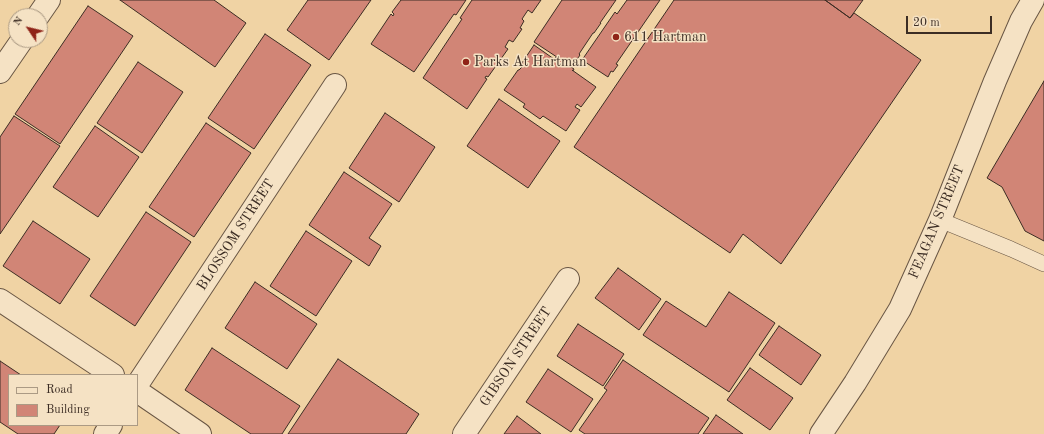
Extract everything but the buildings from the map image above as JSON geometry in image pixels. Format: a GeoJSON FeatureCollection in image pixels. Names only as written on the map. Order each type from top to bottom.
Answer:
{"type":"FeatureCollection","features":[{"type":"Feature","properties":{"kind":"street","name":"FEAGAN STREET"},"geometry":{"type":"LineString","coordinates":[[820,434],[855,384],[900,309],[940,220],[995,81],[1021,21],[1034,0]]}},
{"type":"Feature","properties":{"kind":"street"},"geometry":{"type":"LineString","coordinates":[[0,72],[16,48]]}},
{"type":"Feature","properties":{"kind":"street","name":"BLOSSOM STREET"},"geometry":{"type":"LineString","coordinates":[[138,383],[335,85]]}},
{"type":"Feature","properties":{"kind":"street","name":"GIBSON STREET"},"geometry":{"type":"LineString","coordinates":[[464,434],[568,279]]}},
{"type":"Feature","properties":{"kind":"street"},"geometry":{"type":"LineString","coordinates":[[0,300],[111,374]]}},
{"type":"Feature","properties":{"kind":"street"},"geometry":{"type":"LineString","coordinates":[[138,392],[200,434]]}},
{"type":"Feature","properties":{"kind":"lane"},"geometry":{"type":"LineString","coordinates":[[940,220],[1011,248],[1044,264]]}},
{"type":"Feature","properties":{"kind":"place","name":"611 Hartman"},"geometry":{"type":"Point","coordinates":[616,37]}},
{"type":"Feature","properties":{"kind":"place","name":"Parks At Hartman"},"geometry":{"type":"Point","coordinates":[466,62]}}]}
